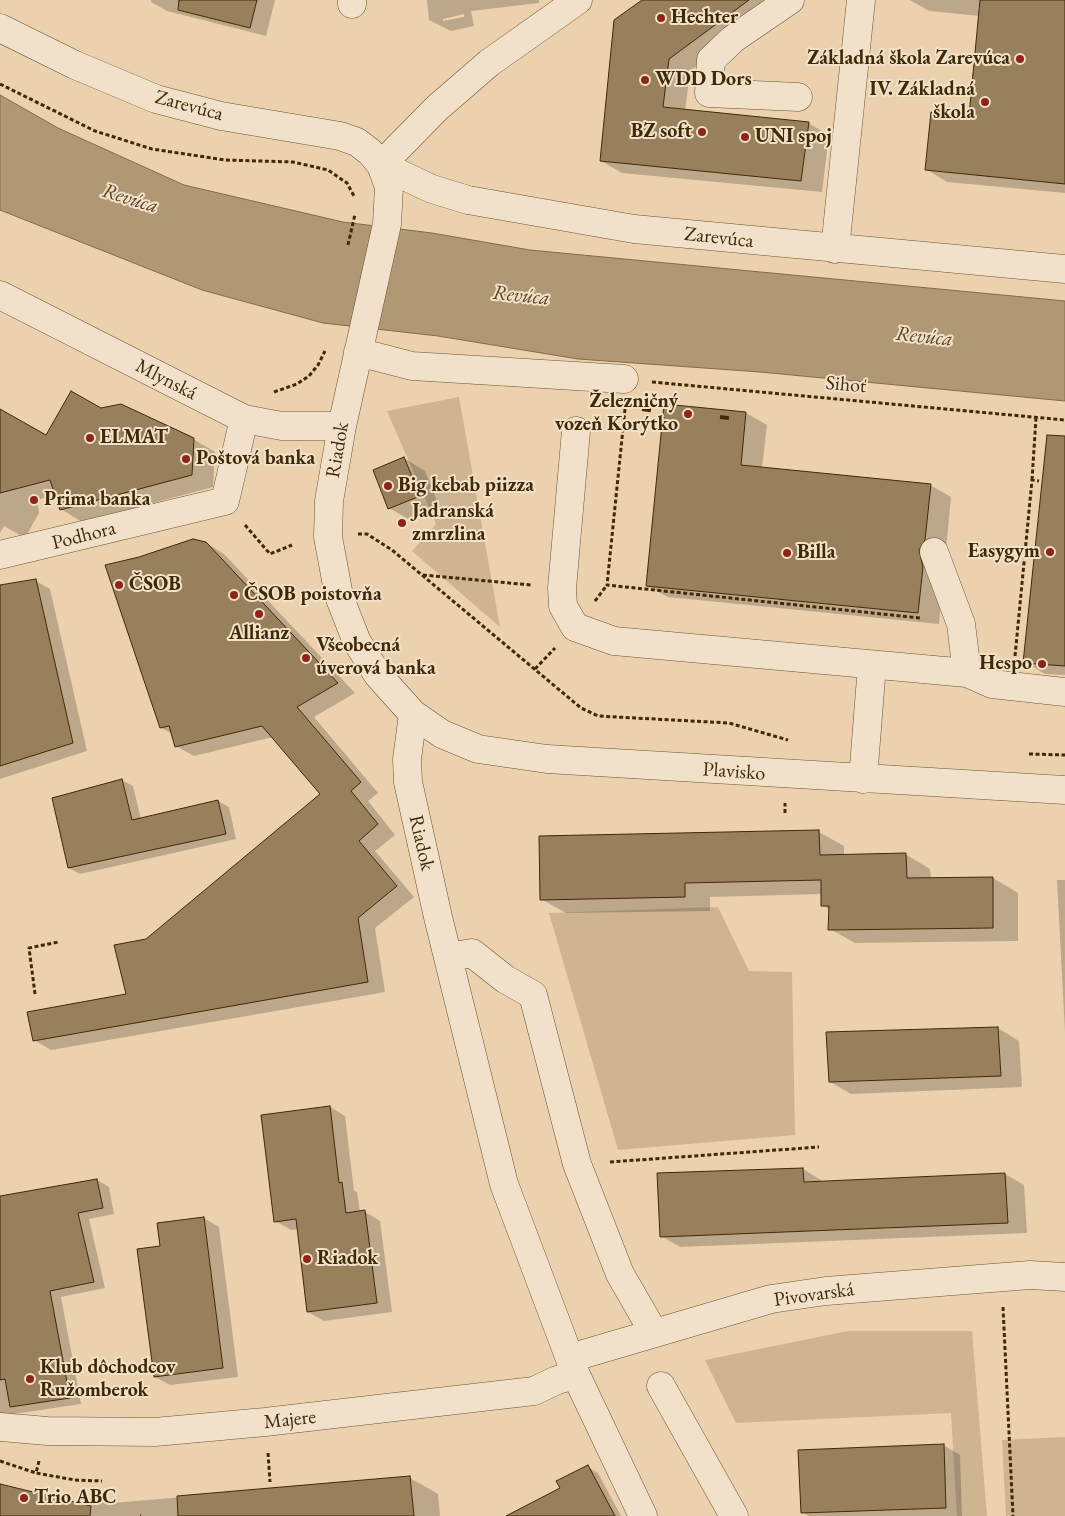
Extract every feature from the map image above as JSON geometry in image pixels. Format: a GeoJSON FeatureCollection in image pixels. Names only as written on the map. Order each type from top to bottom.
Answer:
{"type":"FeatureCollection","features":[{"type":"Feature","properties":{"kind":"street"},"geometry":{"type":"LineString","coordinates":[[381,166],[437,108],[489,63],[578,0]]}},
{"type":"Feature","properties":{"kind":"street"},"geometry":{"type":"LineString","coordinates":[[790,0],[734,39],[711,60],[710,93],[798,97]]}},
{"type":"Feature","properties":{"kind":"street"},"geometry":{"type":"LineString","coordinates":[[835,249],[861,0]]}},
{"type":"Feature","properties":{"kind":"street","name":"Zarevúca"},"geometry":{"type":"LineString","coordinates":[[0,28],[75,65],[156,98],[221,116],[340,136],[357,142],[370,152],[381,166],[432,189],[468,200],[634,229],[1065,270]]}},
{"type":"Feature","properties":{"kind":"street","name":"Riadok"},"geometry":{"type":"LineString","coordinates":[[381,166],[389,186],[387,224],[342,426],[329,502],[328,528],[332,567],[339,596],[357,642],[378,675],[413,714],[407,759],[408,782],[448,957],[504,1184],[573,1366],[643,1516]]}},
{"type":"Feature","properties":{"kind":"street","name":"Mlynská"},"geometry":{"type":"LineString","coordinates":[[0,295],[244,419],[282,426],[342,426]]}},
{"type":"Feature","properties":{"kind":"street"},"geometry":{"type":"LineString","coordinates":[[360,342],[412,366],[624,379]]}},
{"type":"Feature","properties":{"kind":"street"},"geometry":{"type":"LineString","coordinates":[[225,501],[244,419]]}},
{"type":"Feature","properties":{"kind":"street"},"geometry":{"type":"LineString","coordinates":[[576,431],[562,588],[563,606],[574,626],[614,641],[967,673],[992,684],[1065,692]]}},
{"type":"Feature","properties":{"kind":"street","name":"Podhora"},"geometry":{"type":"LineString","coordinates":[[0,555],[225,501]]}},
{"type":"Feature","properties":{"kind":"street"},"geometry":{"type":"LineString","coordinates":[[934,552],[961,624],[967,673]]}},
{"type":"Feature","properties":{"kind":"street"},"geometry":{"type":"LineString","coordinates":[[863,779],[872,665]]}},
{"type":"Feature","properties":{"kind":"street","name":"Plavisko"},"geometry":{"type":"LineString","coordinates":[[413,714],[442,734],[478,749],[567,761],[1065,790]]}},
{"type":"Feature","properties":{"kind":"street"},"geometry":{"type":"LineString","coordinates":[[448,957],[472,953],[505,979],[533,995],[577,1164],[620,1274],[654,1333]]}},
{"type":"Feature","properties":{"kind":"street","name":"Pivovarská"},"geometry":{"type":"LineString","coordinates":[[573,1366],[654,1333],[771,1300],[826,1291],[1030,1275],[1065,1277]]}},
{"type":"Feature","properties":{"kind":"street","name":"Majere"},"geometry":{"type":"LineString","coordinates":[[0,1426],[46,1431],[155,1432],[304,1419],[534,1391],[557,1380],[573,1366]]}},
{"type":"Feature","properties":{"kind":"street"},"geometry":{"type":"LineString","coordinates":[[661,1386],[734,1516]]}},
{"type":"Feature","properties":{"kind":"path"},"geometry":{"type":"LineString","coordinates":[[0,84],[94,131],[152,149],[225,160],[293,162],[328,170],[342,178],[352,189],[357,207],[353,219]]}},
{"type":"Feature","properties":{"kind":"path"},"geometry":{"type":"LineString","coordinates":[[270,392],[284,390],[309,376],[325,352]]}},
{"type":"Feature","properties":{"kind":"path"},"geometry":{"type":"LineString","coordinates":[[624,379],[625,417],[607,585],[920,618]]}},
{"type":"Feature","properties":{"kind":"path","name":"Sihoť"},"geometry":{"type":"LineString","coordinates":[[624,379],[1065,420]]}},
{"type":"Feature","properties":{"kind":"path"},"geometry":{"type":"LineString","coordinates":[[1012,686],[1032,480],[1036,418]]}},
{"type":"Feature","properties":{"kind":"path"},"geometry":{"type":"LineString","coordinates":[[1032,480],[1039,482]]}},
{"type":"Feature","properties":{"kind":"path"},"geometry":{"type":"LineString","coordinates":[[225,501],[270,554],[292,545]]}},
{"type":"Feature","properties":{"kind":"path"},"geometry":{"type":"LineString","coordinates":[[355,533],[367,534],[392,550],[580,708],[598,716],[729,723],[786,740],[796,741]]}},
{"type":"Feature","properties":{"kind":"path"},"geometry":{"type":"LineString","coordinates":[[422,575],[562,588]]}},
{"type":"Feature","properties":{"kind":"path"},"geometry":{"type":"LineString","coordinates":[[1020,754],[1065,755]]}},
{"type":"Feature","properties":{"kind":"path"},"geometry":{"type":"LineString","coordinates":[[35,994],[28,948],[58,942]]}},
{"type":"Feature","properties":{"kind":"path"},"geometry":{"type":"LineString","coordinates":[[577,1164],[819,1147]]}},
{"type":"Feature","properties":{"kind":"path"},"geometry":{"type":"LineString","coordinates":[[1003,1298],[1014,1516]]}},
{"type":"Feature","properties":{"kind":"path"},"geometry":{"type":"LineString","coordinates":[[36,1473],[46,1431]]}},
{"type":"Feature","properties":{"kind":"path"},"geometry":{"type":"LineString","coordinates":[[0,1461],[36,1473],[74,1480],[102,1481]]}},
{"type":"Feature","properties":{"kind":"shaded area"},"geometry":{"type":"Polygon","coordinates":[[[459,397],[500,627],[412,551],[436,524],[387,411],[459,397]]]}},
{"type":"Feature","properties":{"kind":"shaded area"},"geometry":{"type":"Polygon","coordinates":[[[718,907],[749,971],[792,972],[795,1135],[618,1150],[549,913],[718,907]]]}},
{"type":"Feature","properties":{"kind":"shaded area"},"geometry":{"type":"Polygon","coordinates":[[[848,1331],[972,1331],[987,1516],[957,1516],[951,1413],[736,1423],[705,1360],[848,1331]]]}},
{"type":"Feature","properties":{"kind":"shaded area"},"geometry":{"type":"Polygon","coordinates":[[[1065,1437],[1065,1516],[1006,1516],[1002,1440],[1065,1437]]]}},
{"type":"Feature","properties":{"kind":"water","name":"Revúca"},"geometry":{"type":"Polygon","coordinates":[[[0,95],[58,128],[184,185],[343,222],[432,233],[530,250],[1065,301],[1065,401],[760,372],[578,359],[438,336],[323,323],[202,290],[0,210],[0,95]]]}},
{"type":"Feature","properties":{"kind":"building"},"geometry":{"type":"Polygon","coordinates":[[[179,0],[257,0],[250,28],[178,10],[179,0]]]}},
{"type":"Feature","properties":{"kind":"building"},"geometry":{"type":"Polygon","coordinates":[[[642,0],[749,0],[669,59],[663,107],[809,122],[801,181],[600,161],[614,20],[642,0]]]}},
{"type":"Feature","properties":{"kind":"building","name":"Základná škola Zarevúca"},"geometry":{"type":"Polygon","coordinates":[[[980,0],[1065,0],[1065,184],[925,170],[931,112],[969,116],[980,0]]]}},
{"type":"Feature","properties":{"kind":"building"},"geometry":{"type":"Polygon","coordinates":[[[71,391],[101,408],[121,404],[194,438],[192,475],[60,510],[50,480],[0,493],[0,409],[46,435],[71,391]]]}},
{"type":"Feature","properties":{"kind":"building","name":"Billa"},"geometry":{"type":"Polygon","coordinates":[[[664,404],[746,412],[741,465],[931,484],[925,540],[919,550],[923,567],[918,613],[646,586],[664,404]]]}},
{"type":"Feature","properties":{"kind":"building","name":"Easygym"},"geometry":{"type":"Polygon","coordinates":[[[1047,435],[1065,436],[1065,666],[1023,663],[1047,435]]]}},
{"type":"Feature","properties":{"kind":"building"},"geometry":{"type":"Polygon","coordinates":[[[404,457],[420,496],[388,509],[373,470],[404,457]]]}},
{"type":"Feature","properties":{"kind":"building"},"geometry":{"type":"Polygon","coordinates":[[[193,539],[206,542],[338,683],[297,707],[361,782],[351,791],[378,824],[359,841],[397,886],[358,918],[368,982],[33,1041],[27,1012],[126,994],[114,945],[146,939],[320,794],[262,726],[175,747],[169,726],[160,728],[105,565],[139,557],[193,539]]]}},
{"type":"Feature","properties":{"kind":"building"},"geometry":{"type":"Polygon","coordinates":[[[36,579],[73,743],[0,766],[0,585],[36,579]]]}},
{"type":"Feature","properties":{"kind":"building"},"geometry":{"type":"Polygon","coordinates":[[[122,779],[132,820],[218,800],[226,834],[68,868],[52,798],[122,779]]]}},
{"type":"Feature","properties":{"kind":"building"},"geometry":{"type":"Polygon","coordinates":[[[819,830],[820,855],[906,853],[907,878],[993,877],[993,928],[828,930],[829,906],[821,906],[821,880],[685,883],[685,897],[540,900],[539,836],[819,830]]]}},
{"type":"Feature","properties":{"kind":"building"},"geometry":{"type":"Polygon","coordinates":[[[998,1027],[1001,1076],[829,1082],[826,1032],[998,1027]]]}},
{"type":"Feature","properties":{"kind":"building"},"geometry":{"type":"Polygon","coordinates":[[[330,1106],[339,1183],[342,1182],[346,1213],[365,1210],[377,1303],[307,1312],[296,1219],[274,1222],[261,1115],[330,1106]]]}},
{"type":"Feature","properties":{"kind":"building"},"geometry":{"type":"Polygon","coordinates":[[[803,1168],[804,1182],[1005,1173],[1008,1223],[660,1237],[657,1173],[803,1168]]]}},
{"type":"Feature","properties":{"kind":"building"},"geometry":{"type":"Polygon","coordinates":[[[97,1179],[103,1208],[78,1213],[94,1282],[50,1291],[70,1398],[10,1407],[5,1379],[0,1380],[0,1196],[97,1179]]]}},
{"type":"Feature","properties":{"kind":"building"},"geometry":{"type":"Polygon","coordinates":[[[204,1217],[223,1368],[154,1377],[137,1249],[160,1246],[157,1223],[204,1217]]]}},
{"type":"Feature","properties":{"kind":"building"},"geometry":{"type":"Polygon","coordinates":[[[944,1444],[946,1508],[801,1513],[798,1450],[944,1444]]]}},
{"type":"Feature","properties":{"kind":"building"},"geometry":{"type":"Polygon","coordinates":[[[588,1465],[615,1516],[506,1516],[560,1488],[556,1481],[588,1465]]]}},
{"type":"Feature","properties":{"kind":"building"},"geometry":{"type":"Polygon","coordinates":[[[410,1476],[414,1516],[178,1516],[177,1496],[410,1476]]]}},
{"type":"Feature","properties":{"kind":"building","name":"Trio ABC"},"geometry":{"type":"Polygon","coordinates":[[[0,1484],[91,1506],[90,1516],[0,1516],[0,1484]]]}},
{"type":"Feature","properties":{"kind":"railway"},"geometry":{"type":"LineString","coordinates":[[642,409],[656,411]]}},
{"type":"Feature","properties":{"kind":"railway"},"geometry":{"type":"LineString","coordinates":[[720,417],[736,419]]}},
{"type":"Feature","properties":{"kind":"place","name":"Hechter"},"geometry":{"type":"Point","coordinates":[661,18]}},
{"type":"Feature","properties":{"kind":"place","name":"Základná škola Zarevúca"},"geometry":{"type":"Point","coordinates":[1020,59]}},
{"type":"Feature","properties":{"kind":"place","name":"WDD Dors"},"geometry":{"type":"Point","coordinates":[645,80]}},
{"type":"Feature","properties":{"kind":"place","name":"IV. Základná škola"},"geometry":{"type":"Point","coordinates":[985,102]}},
{"type":"Feature","properties":{"kind":"place","name":"BZ soft"},"geometry":{"type":"Point","coordinates":[702,132]}},
{"type":"Feature","properties":{"kind":"place","name":"UNI spoj"},"geometry":{"type":"Point","coordinates":[745,137]}},
{"type":"Feature","properties":{"kind":"place","name":"Železničný vozeň Korýtko"},"geometry":{"type":"Point","coordinates":[688,414]}},
{"type":"Feature","properties":{"kind":"place","name":"ELMAT"},"geometry":{"type":"Point","coordinates":[90,438]}},
{"type":"Feature","properties":{"kind":"place","name":"Poštová banka"},"geometry":{"type":"Point","coordinates":[186,459]}},
{"type":"Feature","properties":{"kind":"place","name":"Big kebab piizza"},"geometry":{"type":"Point","coordinates":[388,486]}},
{"type":"Feature","properties":{"kind":"place","name":"Prima banka"},"geometry":{"type":"Point","coordinates":[34,500]}},
{"type":"Feature","properties":{"kind":"place","name":"Jadranská zmrzlina"},"geometry":{"type":"Point","coordinates":[402,523]}},
{"type":"Feature","properties":{"kind":"place","name":"Easygym"},"geometry":{"type":"Point","coordinates":[1050,552]}},
{"type":"Feature","properties":{"kind":"place","name":"Billa"},"geometry":{"type":"Point","coordinates":[787,553]}},
{"type":"Feature","properties":{"kind":"place","name":"ČSOB"},"geometry":{"type":"Point","coordinates":[119,585]}},
{"type":"Feature","properties":{"kind":"place","name":"ČSOB poistovňa"},"geometry":{"type":"Point","coordinates":[234,595]}},
{"type":"Feature","properties":{"kind":"place","name":"Allianz"},"geometry":{"type":"Point","coordinates":[259,614]}},
{"type":"Feature","properties":{"kind":"place","name":"Všeobecná úverová banka"},"geometry":{"type":"Point","coordinates":[306,658]}},
{"type":"Feature","properties":{"kind":"place","name":"Hespo"},"geometry":{"type":"Point","coordinates":[1042,664]}},
{"type":"Feature","properties":{"kind":"place","name":"Riadok"},"geometry":{"type":"Point","coordinates":[307,1259]}},
{"type":"Feature","properties":{"kind":"place","name":"Klub dôchodcov Ružomberok"},"geometry":{"type":"Point","coordinates":[30,1379]}},
{"type":"Feature","properties":{"kind":"place","name":"Trio ABC"},"geometry":{"type":"Point","coordinates":[24,1498]}}]}
